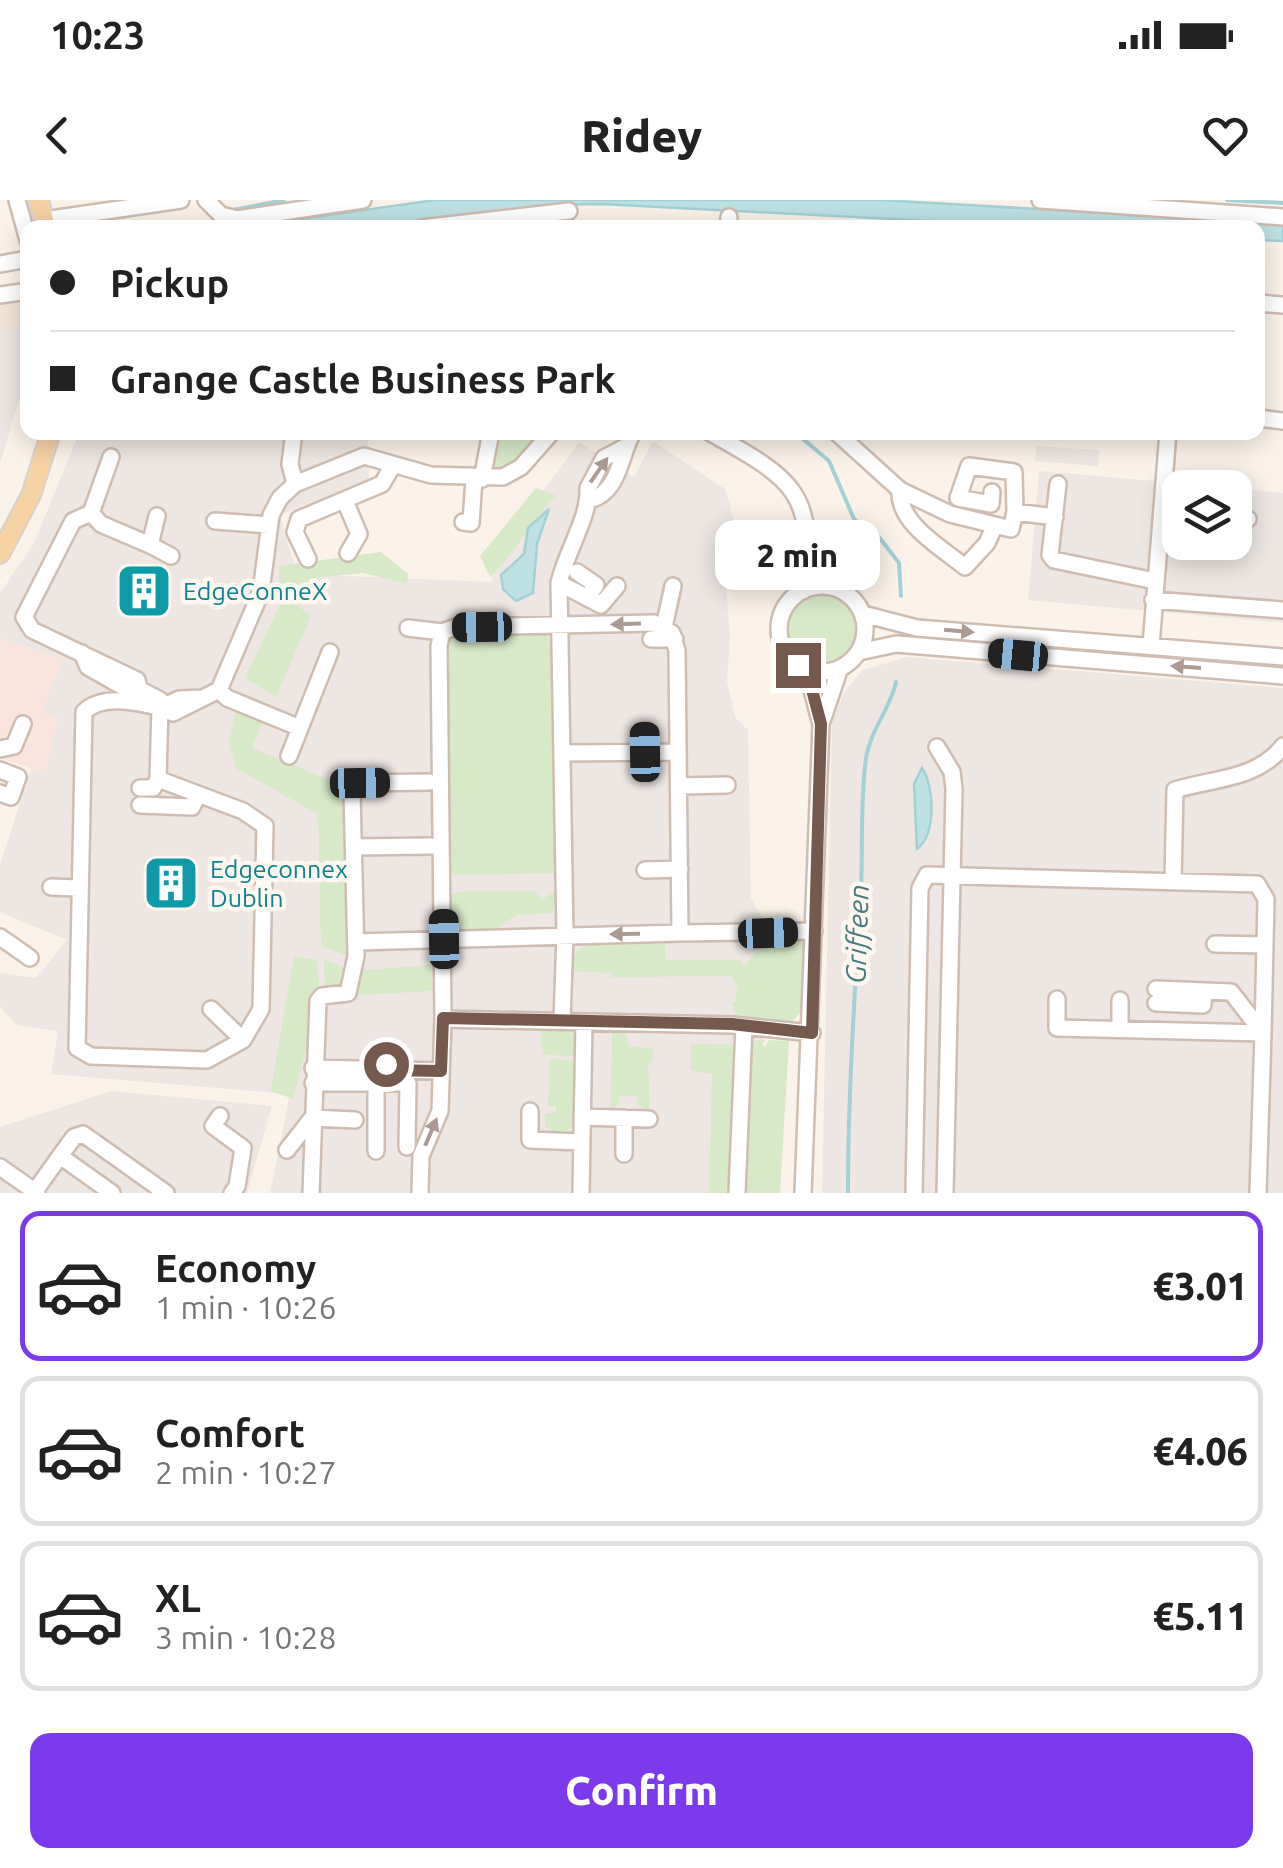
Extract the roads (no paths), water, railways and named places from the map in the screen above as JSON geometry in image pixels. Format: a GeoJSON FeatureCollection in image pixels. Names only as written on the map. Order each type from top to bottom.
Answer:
{"type":"FeatureCollection","features":[{"type":"Feature","properties":{"kind":"main road"},"geometry":{"type":"LineString","coordinates":[[0,554],[31,495],[48,440]]}},
{"type":"Feature","properties":{"kind":"street"},"geometry":{"type":"LineString","coordinates":[[52,220],[76,207],[181,200]]}},
{"type":"Feature","properties":{"kind":"street"},"geometry":{"type":"LineString","coordinates":[[206,200],[212,210],[237,219],[364,200]]}},
{"type":"Feature","properties":{"kind":"street"},"geometry":{"type":"LineString","coordinates":[[1040,200],[1283,217]]}},
{"type":"Feature","properties":{"kind":"street"},"geometry":{"type":"LineString","coordinates":[[541,220],[570,210]]}},
{"type":"Feature","properties":{"kind":"street"},"geometry":{"type":"LineString","coordinates":[[293,440],[290,464],[295,484]]}},
{"type":"Feature","properties":{"kind":"street"},"geometry":{"type":"LineString","coordinates":[[462,522],[471,523],[490,440]]}},
{"type":"Feature","properties":{"kind":"street"},"geometry":{"type":"LineString","coordinates":[[158,780],[243,812],[265,826],[261,1009],[243,1040],[207,1060],[82,1054],[74,1040],[83,715],[100,702],[160,708],[172,713],[219,690],[261,592],[269,525],[280,498],[295,484],[354,457],[478,479],[514,472],[544,440]]}},
{"type":"Feature","properties":{"kind":"street"},"geometry":{"type":"LineString","coordinates":[[562,1021],[565,935],[559,583],[574,532],[590,500],[601,497],[618,473],[629,440]]}},
{"type":"Feature","properties":{"kind":"street"},"geometry":{"type":"LineString","coordinates":[[721,440],[782,479],[802,509],[810,540],[863,614],[866,630],[859,652]]}},
{"type":"Feature","properties":{"kind":"street"},"geometry":{"type":"LineString","coordinates":[[845,440],[900,490],[950,514],[1012,529],[1014,472],[969,466],[958,498],[990,504],[992,492]]}},
{"type":"Feature","properties":{"kind":"street"},"geometry":{"type":"LineString","coordinates":[[1166,470],[1168,440]]}},
{"type":"Feature","properties":{"kind":"street"},"geometry":{"type":"LineString","coordinates":[[111,457],[91,513],[73,521],[24,617],[32,630],[136,680],[139,689],[160,700],[158,780],[140,796],[192,807],[198,795]]}},
{"type":"Feature","properties":{"kind":"street"},"geometry":{"type":"LineString","coordinates":[[308,559],[295,532],[299,519],[382,484],[393,465]]}},
{"type":"Feature","properties":{"kind":"street"},"geometry":{"type":"LineString","coordinates":[[1058,484],[1050,555],[1054,560],[1154,580]]}},
{"type":"Feature","properties":{"kind":"street"},"geometry":{"type":"LineString","coordinates":[[900,490],[899,500],[914,525],[965,566],[987,542],[995,525]]}},
{"type":"Feature","properties":{"kind":"street"},"geometry":{"type":"LineString","coordinates":[[345,501],[359,534],[348,553]]}},
{"type":"Feature","properties":{"kind":"street"},"geometry":{"type":"LineString","coordinates":[[1015,512],[1055,517]]}},
{"type":"Feature","properties":{"kind":"street"},"geometry":{"type":"LineString","coordinates":[[91,513],[102,524],[171,556]]}},
{"type":"Feature","properties":{"kind":"street"},"geometry":{"type":"LineString","coordinates":[[150,546],[156,516]]}},
{"type":"Feature","properties":{"kind":"street"},"geometry":{"type":"LineString","coordinates":[[1151,646],[1162,516]]}},
{"type":"Feature","properties":{"kind":"street"},"geometry":{"type":"LineString","coordinates":[[215,521],[269,525]]}},
{"type":"Feature","properties":{"kind":"street"},"geometry":{"type":"LineString","coordinates":[[803,591],[810,540]]}},
{"type":"Feature","properties":{"kind":"street"},"geometry":{"type":"LineString","coordinates":[[576,572],[596,585],[587,598]]}},
{"type":"Feature","properties":{"kind":"street"},"geometry":{"type":"LineString","coordinates":[[559,583],[604,605],[617,586]]}},
{"type":"Feature","properties":{"kind":"street"},"geometry":{"type":"LineString","coordinates":[[674,586],[669,633],[678,752],[680,934]]}},
{"type":"Feature","properties":{"kind":"street"},"geometry":{"type":"LineString","coordinates":[[803,1193],[821,724],[810,682],[782,646],[780,633],[785,608],[803,591],[830,587],[844,592]]}},
{"type":"Feature","properties":{"kind":"street"},"geometry":{"type":"LineString","coordinates":[[1153,600],[1283,610]]}},
{"type":"Feature","properties":{"kind":"street"},"geometry":{"type":"LineString","coordinates":[[863,614],[917,628],[1283,656]]}},
{"type":"Feature","properties":{"kind":"street"},"geometry":{"type":"LineString","coordinates":[[408,628],[442,632],[456,627],[560,626],[669,633]]}},
{"type":"Feature","properties":{"kind":"street"},"geometry":{"type":"LineString","coordinates":[[420,1193],[421,1156],[440,1111],[444,939],[439,646],[442,632]]}},
{"type":"Feature","properties":{"kind":"street"},"geometry":{"type":"LineString","coordinates":[[651,639],[669,633]]}},
{"type":"Feature","properties":{"kind":"street"},"geometry":{"type":"LineString","coordinates":[[798,665],[823,672],[840,668],[859,652],[896,644],[1283,676]]}},
{"type":"Feature","properties":{"kind":"street"},"geometry":{"type":"LineString","coordinates":[[289,756],[330,652]]}},
{"type":"Feature","properties":{"kind":"street"},"geometry":{"type":"LineString","coordinates":[[821,724],[840,668]]}},
{"type":"Feature","properties":{"kind":"street"},"geometry":{"type":"LineString","coordinates":[[219,690],[300,728]]}},
{"type":"Feature","properties":{"kind":"street"},"geometry":{"type":"LineString","coordinates":[[0,749],[14,746],[23,724]]}},
{"type":"Feature","properties":{"kind":"street"},"geometry":{"type":"LineString","coordinates":[[645,731],[645,752]]}},
{"type":"Feature","properties":{"kind":"street"},"geometry":{"type":"LineString","coordinates":[[937,746],[953,780],[945,1193]]}},
{"type":"Feature","properties":{"kind":"street"},"geometry":{"type":"LineString","coordinates":[[1174,880],[1174,790],[1242,775],[1270,763],[1283,746]]}},
{"type":"Feature","properties":{"kind":"street"},"geometry":{"type":"LineString","coordinates":[[562,753],[678,752]]}},
{"type":"Feature","properties":{"kind":"street"},"geometry":{"type":"LineString","coordinates":[[0,770],[18,777],[18,786],[11,796],[0,792]]}},
{"type":"Feature","properties":{"kind":"street"},"geometry":{"type":"LineString","coordinates":[[312,1193],[318,1002],[322,996],[348,993],[356,942],[352,793],[360,783],[429,782]]}},
{"type":"Feature","properties":{"kind":"street"},"geometry":{"type":"LineString","coordinates":[[678,786],[727,785]]}},
{"type":"Feature","properties":{"kind":"street"},"geometry":{"type":"LineString","coordinates":[[354,847],[431,846]]}},
{"type":"Feature","properties":{"kind":"street"},"geometry":{"type":"LineString","coordinates":[[645,870],[680,870]]}},
{"type":"Feature","properties":{"kind":"street"},"geometry":{"type":"LineString","coordinates":[[914,1193],[922,882],[931,874],[1257,884],[1266,899],[1258,1193]]}},
{"type":"Feature","properties":{"kind":"street"},"geometry":{"type":"LineString","coordinates":[[51,887],[78,888]]}},
{"type":"Feature","properties":{"kind":"street"},"geometry":{"type":"LineString","coordinates":[[356,942],[814,931]]}},
{"type":"Feature","properties":{"kind":"street"},"geometry":{"type":"LineString","coordinates":[[0,938],[30,958]]}},
{"type":"Feature","properties":{"kind":"street"},"geometry":{"type":"LineString","coordinates":[[1214,944],[1264,945]]}},
{"type":"Feature","properties":{"kind":"street"},"geometry":{"type":"LineString","coordinates":[[1156,996],[1231,992],[1263,1033]]}},
{"type":"Feature","properties":{"kind":"street"},"geometry":{"type":"LineString","coordinates":[[1057,999],[1057,1028],[1263,1033]]}},
{"type":"Feature","properties":{"kind":"street"},"geometry":{"type":"LineString","coordinates":[[1120,1000],[1120,1029]]}},
{"type":"Feature","properties":{"kind":"street"},"geometry":{"type":"LineString","coordinates":[[211,1009],[243,1040]]}},
{"type":"Feature","properties":{"kind":"street"},"geometry":{"type":"LineString","coordinates":[[443,1018],[744,1027],[812,1033]]}},
{"type":"Feature","properties":{"kind":"street"},"geometry":{"type":"LineString","coordinates":[[581,1193],[584,1022]]}},
{"type":"Feature","properties":{"kind":"street"},"geometry":{"type":"LineString","coordinates":[[918,1025],[948,1025]]}},
{"type":"Feature","properties":{"kind":"street"},"geometry":{"type":"LineString","coordinates":[[737,1193],[744,1027]]}},
{"type":"Feature","properties":{"kind":"street"},"geometry":{"type":"LineString","coordinates":[[376,1151],[386,1052]]}},
{"type":"Feature","properties":{"kind":"street"},"geometry":{"type":"LineString","coordinates":[[313,1075],[381,1076],[441,1071]]}},
{"type":"Feature","properties":{"kind":"street"},"geometry":{"type":"LineString","coordinates":[[381,1076],[408,1083],[407,1147]]}},
{"type":"Feature","properties":{"kind":"street"},"geometry":{"type":"LineString","coordinates":[[530,1111],[530,1140],[582,1142]]}},
{"type":"Feature","properties":{"kind":"street"},"geometry":{"type":"LineString","coordinates":[[220,1116],[213,1126],[243,1148],[232,1193]]}},
{"type":"Feature","properties":{"kind":"street"},"geometry":{"type":"LineString","coordinates":[[582,1117],[649,1119]]}},
{"type":"Feature","properties":{"kind":"street"},"geometry":{"type":"LineString","coordinates":[[312,1118],[355,1120]]}},
{"type":"Feature","properties":{"kind":"street"},"geometry":{"type":"LineString","coordinates":[[287,1150],[312,1118]]}},
{"type":"Feature","properties":{"kind":"street"},"geometry":{"type":"LineString","coordinates":[[624,1118],[624,1154]]}},
{"type":"Feature","properties":{"kind":"street"},"geometry":{"type":"LineString","coordinates":[[0,1167],[36,1192],[74,1137],[82,1134],[166,1193]]}},
{"type":"Feature","properties":{"kind":"street"},"geometry":{"type":"LineString","coordinates":[[60,1156],[112,1193]]}},
{"type":"Feature","properties":{"kind":"water"},"geometry":{"type":"Polygon","coordinates":[[[435,200],[880,200],[1230,220],[910,220],[601,204],[544,205],[442,220],[294,220],[435,200]]]}},
{"type":"Feature","properties":{"kind":"water"},"geometry":{"type":"Polygon","coordinates":[[[1265,222],[1283,223],[1283,241],[1265,240],[1265,222]]]}},
{"type":"Feature","properties":{"kind":"water"},"geometry":{"type":"Polygon","coordinates":[[[549,509],[537,544],[533,593],[516,601],[503,589],[501,575],[524,554],[528,528],[549,509]]]}},
{"type":"Feature","properties":{"kind":"water"},"geometry":{"type":"Polygon","coordinates":[[[922,768],[932,809],[928,832],[917,849],[914,784],[922,768]]]}},
{"type":"Feature","properties":{"kind":"waterway"},"geometry":{"type":"LineString","coordinates":[[233,210],[284,200]]}},
{"type":"Feature","properties":{"kind":"waterway"},"geometry":{"type":"LineString","coordinates":[[1227,200],[1283,203]]}},
{"type":"Feature","properties":{"kind":"waterway","name":"Griffeen"},"geometry":{"type":"LineString","coordinates":[[804,440],[829,461],[854,519],[879,537],[899,563],[901,596]]}},
{"type":"Feature","properties":{"kind":"waterway","name":"Griffeen"},"geometry":{"type":"LineString","coordinates":[[848,1193],[864,774],[868,747],[896,682]]}},
{"type":"Feature","properties":{"kind":"place","name":"EdgeConneX"},"geometry":{"type":"Point","coordinates":[144,591]}},
{"type":"Feature","properties":{"kind":"place","name":"Edgeconnex Dublin"},"geometry":{"type":"Point","coordinates":[171,883]}}]}
